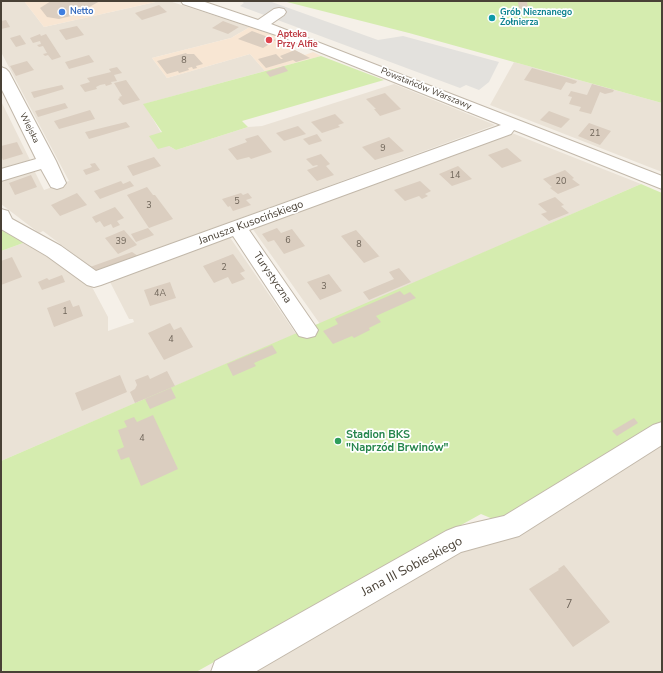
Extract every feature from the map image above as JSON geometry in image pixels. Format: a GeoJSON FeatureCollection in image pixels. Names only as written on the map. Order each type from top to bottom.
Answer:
{"type":"FeatureCollection","features":[{"type":"Feature","properties":{"kind":"street","name":"Powstańców Warszawy"},"geometry":{"type":"LineString","coordinates":[[188,1],[219,5],[260,24],[662,183]]}},
{"type":"Feature","properties":{"kind":"street"},"geometry":{"type":"LineString","coordinates":[[260,24],[279,12]]}},
{"type":"Feature","properties":{"kind":"street","name":"Wiejska"},"geometry":{"type":"LineString","coordinates":[[1,72],[57,183]]}},
{"type":"Feature","properties":{"kind":"street","name":"Janusza Kusocińskiego"},"geometry":{"type":"LineString","coordinates":[[1,215],[5,223],[54,251],[94,280],[506,130],[513,123]]}},
{"type":"Feature","properties":{"kind":"street"},"geometry":{"type":"LineString","coordinates":[[1,175],[46,161]]}},
{"type":"Feature","properties":{"kind":"street","name":"Turystyczna"},"geometry":{"type":"LineString","coordinates":[[237,227],[307,330]]}},
{"type":"Feature","properties":{"kind":"street","name":"Jana III Sobieskiego"},"geometry":{"type":"LineString","coordinates":[[226,672],[456,540],[510,527],[662,432]]}},
{"type":"Feature","properties":{"kind":"shaded area"},"geometry":{"type":"Polygon","coordinates":[[[1,1],[24,1],[44,27],[160,1],[169,1],[250,27],[231,38],[152,58],[167,78],[250,54],[265,71],[144,104],[169,146],[176,150],[248,127],[262,126],[394,84],[495,125],[96,271],[43,231],[39,233],[1,204],[1,176],[32,166],[44,190],[69,181],[1,52],[1,1]]]}},
{"type":"Feature","properties":{"kind":"shaded area"},"geometry":{"type":"Polygon","coordinates":[[[24,1],[160,1],[44,27],[24,1]]]}},
{"type":"Feature","properties":{"kind":"shaded area"},"geometry":{"type":"Polygon","coordinates":[[[241,1],[269,1],[378,40],[403,36],[499,62],[489,82],[479,90],[466,85],[460,88],[240,6],[244,3],[241,1]]]}},
{"type":"Feature","properties":{"kind":"shaded area"},"geometry":{"type":"Polygon","coordinates":[[[250,27],[279,37],[290,43],[287,45],[294,50],[305,55],[313,52],[321,56],[265,71],[250,54],[167,78],[152,58],[231,38],[250,27]]]}},
{"type":"Feature","properties":{"kind":"shaded area"},"geometry":{"type":"Polygon","coordinates":[[[514,62],[662,103],[662,172],[490,105],[514,62]]]}},
{"type":"Feature","properties":{"kind":"shaded area"},"geometry":{"type":"Polygon","coordinates":[[[1,101],[30,160],[1,169],[1,101]]]}},
{"type":"Feature","properties":{"kind":"shaded area"},"geometry":{"type":"Polygon","coordinates":[[[512,133],[641,184],[320,324],[252,228],[512,133]]]}},
{"type":"Feature","properties":{"kind":"shaded area"},"geometry":{"type":"Polygon","coordinates":[[[229,236],[296,334],[1,461],[1,251],[26,242],[92,287],[108,317],[108,331],[134,322],[133,319],[129,319],[110,282],[229,236]]]}},
{"type":"Feature","properties":{"kind":"shaded area"},"geometry":{"type":"Polygon","coordinates":[[[662,442],[662,672],[246,672],[455,552],[662,442]]]}},
{"type":"Feature","properties":{"kind":"green space"},"geometry":{"type":"Polygon","coordinates":[[[283,1],[662,1],[662,103],[409,33],[283,1]]]}},
{"type":"Feature","properties":{"kind":"green space"},"geometry":{"type":"Polygon","coordinates":[[[321,56],[384,80],[242,121],[248,127],[176,150],[169,146],[158,149],[149,136],[162,132],[143,104],[321,56]]]}},
{"type":"Feature","properties":{"kind":"green space","name":"Stadion BKS \"Naprzód Brwinów\""},"geometry":{"type":"Polygon","coordinates":[[[641,184],[662,193],[662,422],[500,522],[481,514],[196,672],[3,672],[1,664],[1,461],[641,184]]]}},
{"type":"Feature","properties":{"kind":"green space"},"geometry":{"type":"Polygon","coordinates":[[[1,224],[26,242],[1,251],[1,224]]]}},
{"type":"Feature","properties":{"kind":"building","name":"Netto"},"geometry":{"type":"Polygon","coordinates":[[[51,1],[100,1],[75,15],[59,19],[47,17],[40,8],[51,1]]]}},
{"type":"Feature","properties":{"kind":"building"},"geometry":{"type":"Polygon","coordinates":[[[518,1],[527,1],[528,9],[519,9],[518,1]]]}},
{"type":"Feature","properties":{"kind":"building"},"geometry":{"type":"Polygon","coordinates":[[[159,5],[167,12],[142,20],[135,13],[159,5]]]}},
{"type":"Feature","properties":{"kind":"building"},"geometry":{"type":"Polygon","coordinates":[[[6,20],[10,27],[1,29],[1,21],[6,20]]]}},
{"type":"Feature","properties":{"kind":"building"},"geometry":{"type":"Polygon","coordinates":[[[223,21],[239,27],[228,34],[212,28],[223,21]]]}},
{"type":"Feature","properties":{"kind":"building"},"geometry":{"type":"Polygon","coordinates":[[[77,26],[84,35],[66,40],[59,30],[77,26]]]}},
{"type":"Feature","properties":{"kind":"building"},"geometry":{"type":"Polygon","coordinates":[[[252,31],[276,40],[263,48],[238,39],[252,31]]]}},
{"type":"Feature","properties":{"kind":"building"},"geometry":{"type":"Polygon","coordinates":[[[40,34],[41,36],[46,34],[61,57],[52,60],[48,55],[45,56],[43,54],[47,53],[43,46],[39,47],[37,45],[41,44],[40,41],[33,43],[30,38],[40,34]]]}},
{"type":"Feature","properties":{"kind":"building"},"geometry":{"type":"Polygon","coordinates":[[[20,35],[26,44],[16,47],[10,38],[20,35]]]}},
{"type":"Feature","properties":{"kind":"building"},"geometry":{"type":"Polygon","coordinates":[[[295,50],[310,58],[296,62],[293,60],[266,68],[258,59],[276,54],[283,59],[280,56],[295,50]]]}},
{"type":"Feature","properties":{"kind":"building"},"geometry":{"type":"Polygon","coordinates":[[[186,53],[194,54],[203,64],[196,66],[197,68],[188,68],[189,70],[179,73],[178,71],[167,74],[157,61],[186,53]]]}},
{"type":"Feature","properties":{"kind":"building"},"geometry":{"type":"Polygon","coordinates":[[[89,55],[94,62],[69,69],[65,62],[89,55]]]}},
{"type":"Feature","properties":{"kind":"building"},"geometry":{"type":"Polygon","coordinates":[[[27,61],[34,70],[16,76],[10,66],[27,61]]]}},
{"type":"Feature","properties":{"kind":"building"},"geometry":{"type":"Polygon","coordinates":[[[284,66],[288,71],[270,77],[266,72],[284,66]]]}},
{"type":"Feature","properties":{"kind":"building"},"geometry":{"type":"Polygon","coordinates":[[[117,67],[122,73],[114,75],[117,81],[111,82],[112,84],[106,86],[105,84],[100,85],[96,87],[97,89],[85,92],[80,85],[90,82],[87,78],[111,72],[109,69],[117,67]]]}},
{"type":"Feature","properties":{"kind":"building"},"geometry":{"type":"Polygon","coordinates":[[[532,68],[577,81],[573,84],[566,82],[561,90],[524,80],[532,68]]]}},
{"type":"Feature","properties":{"kind":"building"},"geometry":{"type":"Polygon","coordinates":[[[126,80],[140,100],[123,105],[118,99],[122,96],[114,83],[126,80]]]}},
{"type":"Feature","properties":{"kind":"building"},"geometry":{"type":"Polygon","coordinates":[[[592,84],[614,90],[613,92],[605,94],[600,92],[591,114],[579,111],[581,107],[569,104],[572,97],[568,96],[571,91],[587,95],[592,84]]]}},
{"type":"Feature","properties":{"kind":"building"},"geometry":{"type":"Polygon","coordinates":[[[62,85],[64,89],[34,98],[31,92],[62,85]]]}},
{"type":"Feature","properties":{"kind":"building"},"geometry":{"type":"Polygon","coordinates":[[[385,93],[401,109],[380,116],[374,109],[376,109],[366,99],[385,93]]]}},
{"type":"Feature","properties":{"kind":"building"},"geometry":{"type":"Polygon","coordinates":[[[65,103],[68,108],[38,117],[35,111],[65,103]]]}},
{"type":"Feature","properties":{"kind":"building"},"geometry":{"type":"Polygon","coordinates":[[[90,110],[95,119],[59,129],[54,121],[90,110]]]}},
{"type":"Feature","properties":{"kind":"building"},"geometry":{"type":"Polygon","coordinates":[[[549,111],[570,119],[561,128],[540,120],[549,111]]]}},
{"type":"Feature","properties":{"kind":"building"},"geometry":{"type":"Polygon","coordinates":[[[335,114],[344,123],[338,125],[340,127],[322,133],[311,122],[335,114]]]}},
{"type":"Feature","properties":{"kind":"building"},"geometry":{"type":"Polygon","coordinates":[[[126,122],[130,127],[89,139],[85,132],[126,122]]]}},
{"type":"Feature","properties":{"kind":"building"},"geometry":{"type":"Polygon","coordinates":[[[589,123],[611,131],[600,145],[578,136],[589,123]]]}},
{"type":"Feature","properties":{"kind":"building"},"geometry":{"type":"Polygon","coordinates":[[[298,126],[306,134],[284,141],[276,133],[298,126]]]}},
{"type":"Feature","properties":{"kind":"building"},"geometry":{"type":"Polygon","coordinates":[[[317,134],[322,141],[309,145],[303,139],[317,134]]]}},
{"type":"Feature","properties":{"kind":"building"},"geometry":{"type":"Polygon","coordinates":[[[258,135],[272,152],[251,159],[249,157],[237,160],[228,149],[247,142],[245,139],[258,135]]]}},
{"type":"Feature","properties":{"kind":"building"},"geometry":{"type":"Polygon","coordinates":[[[389,137],[404,151],[375,160],[362,147],[389,137]]]}},
{"type":"Feature","properties":{"kind":"building"},"geometry":{"type":"Polygon","coordinates":[[[17,142],[23,154],[3,160],[1,156],[1,146],[17,142]]]}},
{"type":"Feature","properties":{"kind":"building"},"geometry":{"type":"Polygon","coordinates":[[[507,148],[522,161],[502,168],[488,155],[507,148]]]}},
{"type":"Feature","properties":{"kind":"building"},"geometry":{"type":"Polygon","coordinates":[[[321,154],[330,164],[326,166],[334,175],[317,181],[307,170],[318,166],[313,166],[306,159],[321,154]]]}},
{"type":"Feature","properties":{"kind":"building"},"geometry":{"type":"Polygon","coordinates":[[[154,157],[161,166],[133,176],[127,166],[154,157]]]}},
{"type":"Feature","properties":{"kind":"building"},"geometry":{"type":"Polygon","coordinates":[[[95,163],[100,170],[86,175],[83,170],[92,167],[90,164],[95,163]]]}},
{"type":"Feature","properties":{"kind":"building"},"geometry":{"type":"Polygon","coordinates":[[[458,166],[472,179],[452,186],[439,174],[458,166]]]}},
{"type":"Feature","properties":{"kind":"building"},"geometry":{"type":"Polygon","coordinates":[[[565,170],[574,178],[572,179],[580,185],[558,194],[550,188],[552,187],[543,179],[565,170]]]}},
{"type":"Feature","properties":{"kind":"building"},"geometry":{"type":"Polygon","coordinates":[[[31,175],[37,187],[15,195],[9,183],[31,175]]]}},
{"type":"Feature","properties":{"kind":"building"},"geometry":{"type":"Polygon","coordinates":[[[121,181],[123,184],[130,181],[134,186],[100,199],[94,191],[121,181]]]}},
{"type":"Feature","properties":{"kind":"building"},"geometry":{"type":"Polygon","coordinates":[[[420,181],[431,191],[425,194],[428,196],[422,199],[419,196],[405,201],[394,190],[420,181]]]}},
{"type":"Feature","properties":{"kind":"building"},"geometry":{"type":"Polygon","coordinates":[[[147,187],[173,219],[149,228],[127,195],[147,187]]]}},
{"type":"Feature","properties":{"kind":"building"},"geometry":{"type":"Polygon","coordinates":[[[77,193],[87,205],[60,216],[51,205],[77,193]]]}},
{"type":"Feature","properties":{"kind":"building"},"geometry":{"type":"Polygon","coordinates":[[[241,193],[243,195],[248,193],[252,198],[246,200],[251,205],[233,211],[222,199],[241,193]]]}},
{"type":"Feature","properties":{"kind":"building"},"geometry":{"type":"Polygon","coordinates":[[[555,197],[564,205],[561,206],[569,213],[549,221],[541,214],[547,212],[538,204],[555,197]]]}},
{"type":"Feature","properties":{"kind":"building"},"geometry":{"type":"Polygon","coordinates":[[[115,207],[124,218],[117,221],[120,225],[113,228],[111,224],[104,227],[100,221],[96,223],[92,217],[115,207]]]}},
{"type":"Feature","properties":{"kind":"building"},"geometry":{"type":"Polygon","coordinates":[[[148,228],[154,235],[136,242],[131,234],[148,228]]]}},
{"type":"Feature","properties":{"kind":"building"},"geometry":{"type":"Polygon","coordinates":[[[277,228],[281,233],[292,229],[305,246],[284,254],[274,240],[268,242],[262,234],[277,228]]]}},
{"type":"Feature","properties":{"kind":"building"},"geometry":{"type":"Polygon","coordinates":[[[124,230],[137,245],[118,254],[105,238],[124,230]]]}},
{"type":"Feature","properties":{"kind":"building"},"geometry":{"type":"Polygon","coordinates":[[[356,230],[380,256],[364,263],[341,236],[356,230]]]}},
{"type":"Feature","properties":{"kind":"building"},"geometry":{"type":"Polygon","coordinates":[[[132,252],[138,256],[96,271],[90,267],[132,252]]]}},
{"type":"Feature","properties":{"kind":"building"},"geometry":{"type":"Polygon","coordinates":[[[233,254],[245,271],[240,273],[245,279],[232,284],[228,277],[214,283],[203,266],[233,254]]]}},
{"type":"Feature","properties":{"kind":"building"},"geometry":{"type":"Polygon","coordinates":[[[12,257],[22,277],[1,285],[1,261],[12,257]]]}},
{"type":"Feature","properties":{"kind":"building"},"geometry":{"type":"Polygon","coordinates":[[[399,268],[411,282],[369,300],[363,292],[394,279],[389,272],[399,268]]]}},
{"type":"Feature","properties":{"kind":"building"},"geometry":{"type":"Polygon","coordinates":[[[329,274],[342,291],[320,300],[307,282],[329,274]]]}},
{"type":"Feature","properties":{"kind":"building"},"geometry":{"type":"Polygon","coordinates":[[[62,275],[65,282],[42,290],[38,282],[47,278],[49,280],[62,275]]]}},
{"type":"Feature","properties":{"kind":"building"},"geometry":{"type":"Polygon","coordinates":[[[170,282],[176,298],[150,306],[144,290],[170,282]]]}},
{"type":"Feature","properties":{"kind":"building"},"geometry":{"type":"Polygon","coordinates":[[[400,291],[404,295],[410,292],[416,298],[376,316],[381,322],[369,328],[370,330],[354,338],[352,336],[333,344],[323,331],[338,324],[335,319],[400,291]]]}},
{"type":"Feature","properties":{"kind":"building"},"geometry":{"type":"Polygon","coordinates":[[[70,300],[73,307],[79,305],[83,316],[54,327],[47,308],[70,300]]]}},
{"type":"Feature","properties":{"kind":"building"},"geometry":{"type":"Polygon","coordinates":[[[170,323],[174,330],[181,327],[193,347],[164,360],[148,333],[170,323]]]}},
{"type":"Feature","properties":{"kind":"building"},"geometry":{"type":"Polygon","coordinates":[[[272,345],[277,353],[254,363],[256,366],[233,376],[227,364],[272,345]]]}},
{"type":"Feature","properties":{"kind":"building"},"geometry":{"type":"Polygon","coordinates":[[[167,371],[175,386],[135,403],[130,392],[135,389],[137,385],[135,380],[148,375],[150,379],[167,371]]]}},
{"type":"Feature","properties":{"kind":"building"},"geometry":{"type":"Polygon","coordinates":[[[120,375],[127,392],[82,411],[75,393],[120,375]]]}},
{"type":"Feature","properties":{"kind":"building"},"geometry":{"type":"Polygon","coordinates":[[[171,388],[176,398],[150,409],[145,399],[171,388]]]}},
{"type":"Feature","properties":{"kind":"building"},"geometry":{"type":"Polygon","coordinates":[[[153,415],[178,469],[141,486],[129,457],[121,460],[117,450],[124,447],[118,430],[127,427],[124,421],[134,417],[137,422],[153,415]]]}},
{"type":"Feature","properties":{"kind":"building"},"geometry":{"type":"Polygon","coordinates":[[[634,418],[638,423],[617,436],[612,431],[634,418]]]}},
{"type":"Feature","properties":{"kind":"building"},"geometry":{"type":"Polygon","coordinates":[[[564,565],[610,622],[573,647],[529,589],[559,570],[558,569],[564,565]]]}},
{"type":"Feature","properties":{"kind":"place","name":"Netto"},"geometry":{"type":"Point","coordinates":[62,12]}},
{"type":"Feature","properties":{"kind":"place","name":"Grób Nieznanego Żołnierza"},"geometry":{"type":"Point","coordinates":[492,18]}},
{"type":"Feature","properties":{"kind":"place","name":"Apteka Przy Alfie"},"geometry":{"type":"Point","coordinates":[269,40]}},
{"type":"Feature","properties":{"kind":"place","name":"Stadion BKS \"Naprzód Brwinów\""},"geometry":{"type":"Point","coordinates":[338,441]}}]}
